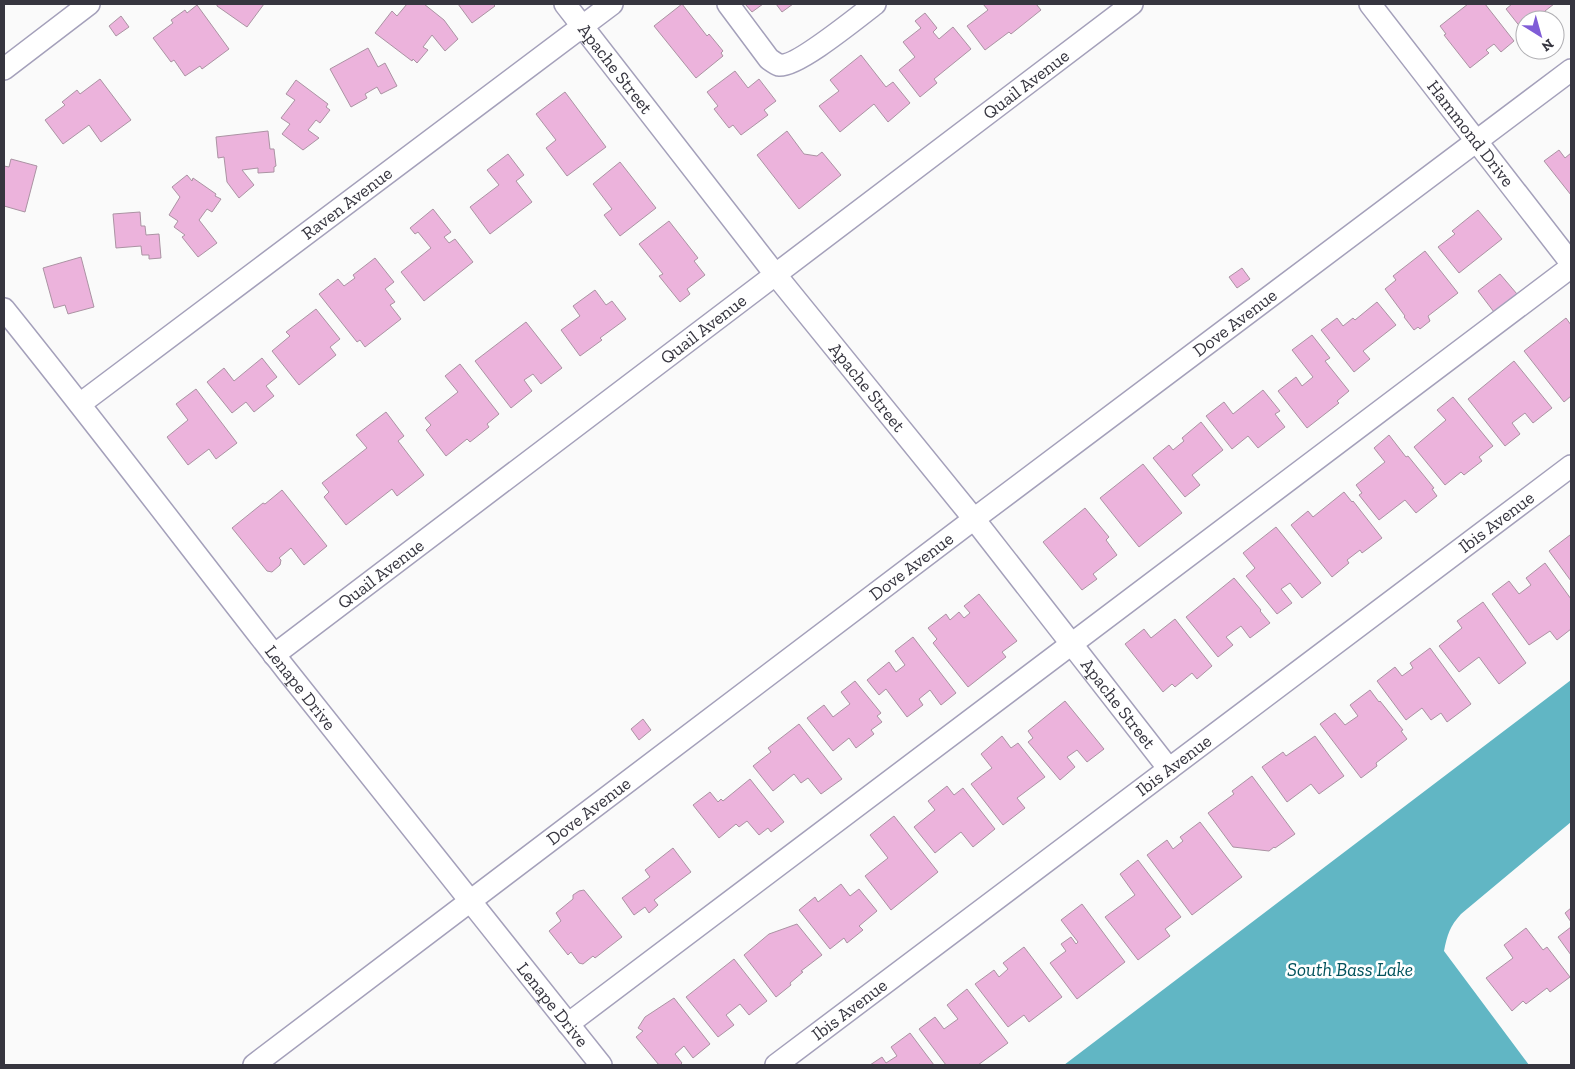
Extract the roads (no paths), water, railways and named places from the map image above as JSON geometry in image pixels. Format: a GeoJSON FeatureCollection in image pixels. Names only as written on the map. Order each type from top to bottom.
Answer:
{"type":"FeatureCollection","features":[{"type":"Feature","properties":{"kind":"street"},"geometry":{"type":"LineString","coordinates":[[4,69],[88,4]]}},
{"type":"Feature","properties":{"kind":"street","name":"Apache Street"},"geometry":{"type":"LineString","coordinates":[[565,4],[775,274],[974,520],[1169,769]]}},
{"type":"Feature","properties":{"kind":"street","name":"Raven Avenue"},"geometry":{"type":"LineString","coordinates":[[80,404],[612,4]]}},
{"type":"Feature","properties":{"kind":"street"},"geometry":{"type":"LineString","coordinates":[[728,4],[769,59],[778,65],[789,64],[822,44],[875,4]]}},
{"type":"Feature","properties":{"kind":"street","name":"Quail Avenue"},"geometry":{"type":"LineString","coordinates":[[274,655],[1132,4]]}},
{"type":"Feature","properties":{"kind":"street","name":"Hammond Drive"},"geometry":{"type":"LineString","coordinates":[[1370,4],[1571,263]]}},
{"type":"Feature","properties":{"kind":"street","name":"Dove Avenue"},"geometry":{"type":"LineString","coordinates":[[254,1065],[1571,70]]}},
{"type":"Feature","properties":{"kind":"street"},"geometry":{"type":"LineString","coordinates":[[568,1024],[1571,266]]}},
{"type":"Feature","properties":{"kind":"street","name":"Lenape Drive"},"geometry":{"type":"LineString","coordinates":[[4,309],[469,902],[601,1065]]}},
{"type":"Feature","properties":{"kind":"street","name":"Ibis Avenue"},"geometry":{"type":"LineString","coordinates":[[776,1065],[1571,466]]}},
{"type":"Feature","properties":{"kind":"water","name":"South Bass Lake"},"geometry":{"type":"Polygon","coordinates":[[[1571,680],[1571,822],[1461,914],[1450,931],[1444,951],[1529,1065],[1064,1065],[1571,680]]]}}]}
